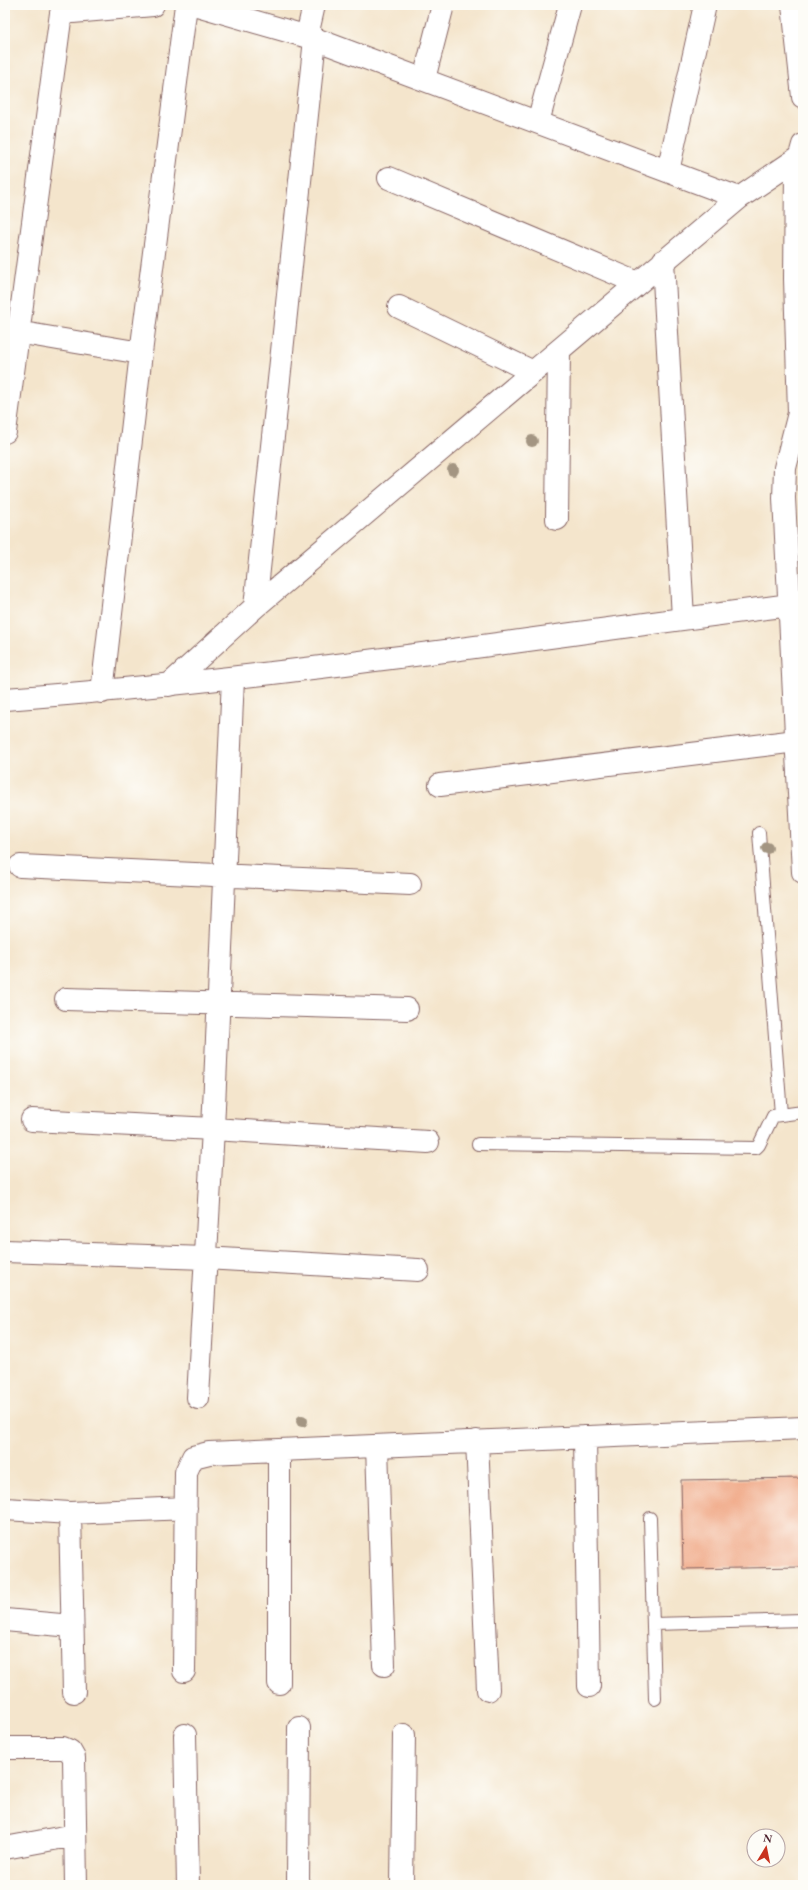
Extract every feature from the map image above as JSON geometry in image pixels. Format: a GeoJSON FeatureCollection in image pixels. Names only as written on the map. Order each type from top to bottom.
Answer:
{"type":"FeatureCollection","features":[{"type":"Feature","properties":{"kind":"street"},"geometry":{"type":"LineString","coordinates":[[5,432],[12,331],[61,13],[153,5]]}},
{"type":"Feature","properties":{"kind":"street"},"geometry":{"type":"LineString","coordinates":[[102,692],[141,353],[186,5]]}},
{"type":"Feature","properties":{"kind":"street"},"geometry":{"type":"LineString","coordinates":[[197,5],[311,37],[739,198]]}},
{"type":"Feature","properties":{"kind":"street"},"geometry":{"type":"LineString","coordinates":[[255,607],[314,5]]}},
{"type":"Feature","properties":{"kind":"street"},"geometry":{"type":"LineString","coordinates":[[424,79],[443,5]]}},
{"type":"Feature","properties":{"kind":"street"},"geometry":{"type":"LineString","coordinates":[[538,122],[570,5]]}},
{"type":"Feature","properties":{"kind":"street"},"geometry":{"type":"LineString","coordinates":[[668,171],[705,5]]}},
{"type":"Feature","properties":{"kind":"street"},"geometry":{"type":"LineString","coordinates":[[793,5],[803,97]]}},
{"type":"Feature","properties":{"kind":"street"},"geometry":{"type":"LineString","coordinates":[[169,685],[255,607],[664,261],[739,198],[800,152]]}},
{"type":"Feature","properties":{"kind":"street"},"geometry":{"type":"LineString","coordinates":[[800,152],[796,170],[801,420],[785,468],[784,498],[797,605],[796,740],[803,872]]}},
{"type":"Feature","properties":{"kind":"street"},"geometry":{"type":"LineString","coordinates":[[389,178],[638,283]]}},
{"type":"Feature","properties":{"kind":"street"},"geometry":{"type":"LineString","coordinates":[[664,261],[683,618]]}},
{"type":"Feature","properties":{"kind":"street"},"geometry":{"type":"LineString","coordinates":[[399,307],[533,372]]}},
{"type":"Feature","properties":{"kind":"street"},"geometry":{"type":"LineString","coordinates":[[12,331],[141,353]]}},
{"type":"Feature","properties":{"kind":"street"},"geometry":{"type":"LineString","coordinates":[[557,519],[559,350]]}},
{"type":"Feature","properties":{"kind":"street"},"geometry":{"type":"LineString","coordinates":[[5,699],[102,692],[233,678],[683,618],[797,605]]}},
{"type":"Feature","properties":{"kind":"street"},"geometry":{"type":"LineString","coordinates":[[198,1398],[213,1128],[233,678]]}},
{"type":"Feature","properties":{"kind":"street"},"geometry":{"type":"LineString","coordinates":[[440,785],[796,740]]}},
{"type":"Feature","properties":{"kind":"street"},"geometry":{"type":"LineString","coordinates":[[20,866],[410,884]]}},
{"type":"Feature","properties":{"kind":"street"},"geometry":{"type":"LineString","coordinates":[[66,999],[218,1002],[407,1009]]}},
{"type":"Feature","properties":{"kind":"street"},"geometry":{"type":"LineString","coordinates":[[32,1120],[213,1128],[428,1142]]}},
{"type":"Feature","properties":{"kind":"street"},"geometry":{"type":"LineString","coordinates":[[5,1252],[206,1258],[418,1270]]}},
{"type":"Feature","properties":{"kind":"street"},"geometry":{"type":"LineString","coordinates":[[184,1671],[186,1472],[194,1457],[209,1453],[803,1428]]}},
{"type":"Feature","properties":{"kind":"street"},"geometry":{"type":"LineString","coordinates":[[585,1437],[589,1686]]}},
{"type":"Feature","properties":{"kind":"street"},"geometry":{"type":"LineString","coordinates":[[477,1441],[488,1690]]}},
{"type":"Feature","properties":{"kind":"street"},"geometry":{"type":"LineString","coordinates":[[377,1446],[384,1665]]}},
{"type":"Feature","properties":{"kind":"street"},"geometry":{"type":"LineString","coordinates":[[279,1450],[279,1683]]}},
{"type":"Feature","properties":{"kind":"street"},"geometry":{"type":"LineString","coordinates":[[5,1509],[70,1513],[186,1508]]}},
{"type":"Feature","properties":{"kind":"street"},"geometry":{"type":"LineString","coordinates":[[70,1513],[74,1692]]}},
{"type":"Feature","properties":{"kind":"street"},"geometry":{"type":"LineString","coordinates":[[5,1620],[72,1626]]}},
{"type":"Feature","properties":{"kind":"street"},"geometry":{"type":"LineString","coordinates":[[298,1885],[299,1728]]}},
{"type":"Feature","properties":{"kind":"street"},"geometry":{"type":"LineString","coordinates":[[185,1734],[188,1885]]}},
{"type":"Feature","properties":{"kind":"street"},"geometry":{"type":"LineString","coordinates":[[402,1885],[404,1735]]}},
{"type":"Feature","properties":{"kind":"street"},"geometry":{"type":"LineString","coordinates":[[5,1748],[63,1748],[70,1751],[74,1758],[76,1885]]}},
{"type":"Feature","properties":{"kind":"street"},"geometry":{"type":"LineString","coordinates":[[5,1848],[75,1835]]}},
{"type":"Feature","properties":{"kind":"lane"},"geometry":{"type":"LineString","coordinates":[[759,833],[782,1114]]}},
{"type":"Feature","properties":{"kind":"lane"},"geometry":{"type":"LineString","coordinates":[[478,1144],[756,1148],[760,1146],[773,1116],[803,1112]]}},
{"type":"Feature","properties":{"kind":"lane"},"geometry":{"type":"LineString","coordinates":[[650,1518],[655,1698]]}},
{"type":"Feature","properties":{"kind":"lane"},"geometry":{"type":"LineString","coordinates":[[653,1624],[803,1620]]}},
{"type":"Feature","properties":{"kind":"building"},"geometry":{"type":"Polygon","coordinates":[[[803,1478],[803,1567],[683,1569],[681,1480],[803,1478]]]}}]}
